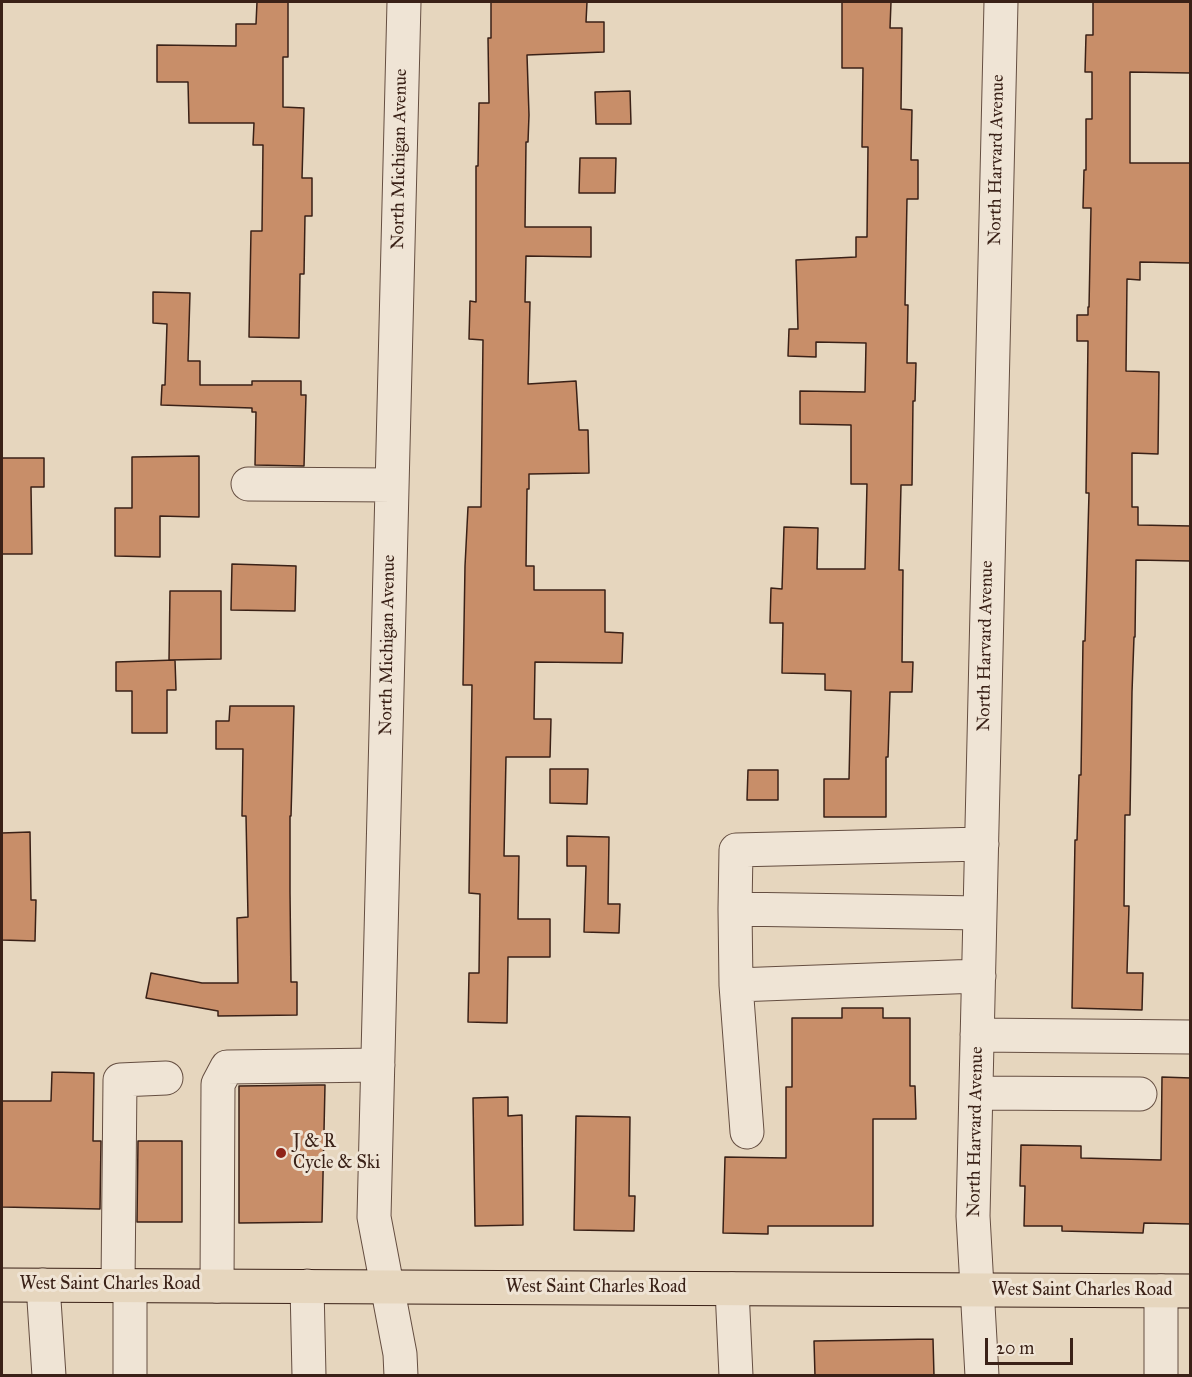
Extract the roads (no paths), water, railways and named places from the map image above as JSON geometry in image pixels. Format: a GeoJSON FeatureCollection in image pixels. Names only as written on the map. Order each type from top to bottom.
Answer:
{"type":"FeatureCollection","features":[{"type":"Feature","properties":{"kind":"main road","name":"West Saint Charles Road"},"geometry":{"type":"LineString","coordinates":[[2,1285],[1176,1291]]}},
{"type":"Feature","properties":{"kind":"street","name":"North Michigan Avenue"},"geometry":{"type":"LineString","coordinates":[[401,1376],[400,1354],[374,1217],[404,2]]}},
{"type":"Feature","properties":{"kind":"street","name":"North Harvard Avenue"},"geometry":{"type":"LineString","coordinates":[[982,1376],[973,1216],[1001,2]]}},
{"type":"Feature","properties":{"kind":"street"},"geometry":{"type":"LineString","coordinates":[[248,484],[392,485]]}},
{"type":"Feature","properties":{"kind":"street"},"geometry":{"type":"LineString","coordinates":[[747,1132],[736,985],[736,850],[982,844]]}},
{"type":"Feature","properties":{"kind":"street"},"geometry":{"type":"LineString","coordinates":[[735,909],[980,913]]}},
{"type":"Feature","properties":{"kind":"street"},"geometry":{"type":"LineString","coordinates":[[736,985],[979,976]]}},
{"type":"Feature","properties":{"kind":"street"},"geometry":{"type":"LineString","coordinates":[[977,1035],[1191,1038]]}},
{"type":"Feature","properties":{"kind":"street"},"geometry":{"type":"LineString","coordinates":[[217,1286],[218,1084],[227,1068],[378,1065]]}},
{"type":"Feature","properties":{"kind":"street"},"geometry":{"type":"LineString","coordinates":[[130,1376],[124,1286],[120,1080],[166,1078]]}},
{"type":"Feature","properties":{"kind":"street"},"geometry":{"type":"LineString","coordinates":[[976,1093],[1140,1094]]}},
{"type":"Feature","properties":{"kind":"street"},"geometry":{"type":"LineString","coordinates":[[43,1285],[49,1376]]}},
{"type":"Feature","properties":{"kind":"street"},"geometry":{"type":"LineString","coordinates":[[307,1286],[309,1376]]}},
{"type":"Feature","properties":{"kind":"street"},"geometry":{"type":"LineString","coordinates":[[732,1289],[736,1376]]}},
{"type":"Feature","properties":{"kind":"street"},"geometry":{"type":"LineString","coordinates":[[1161,1376],[1176,1291]]}},
{"type":"Feature","properties":{"kind":"place","name":"J & R Cycle & Ski"},"geometry":{"type":"Point","coordinates":[281,1153]}}]}
